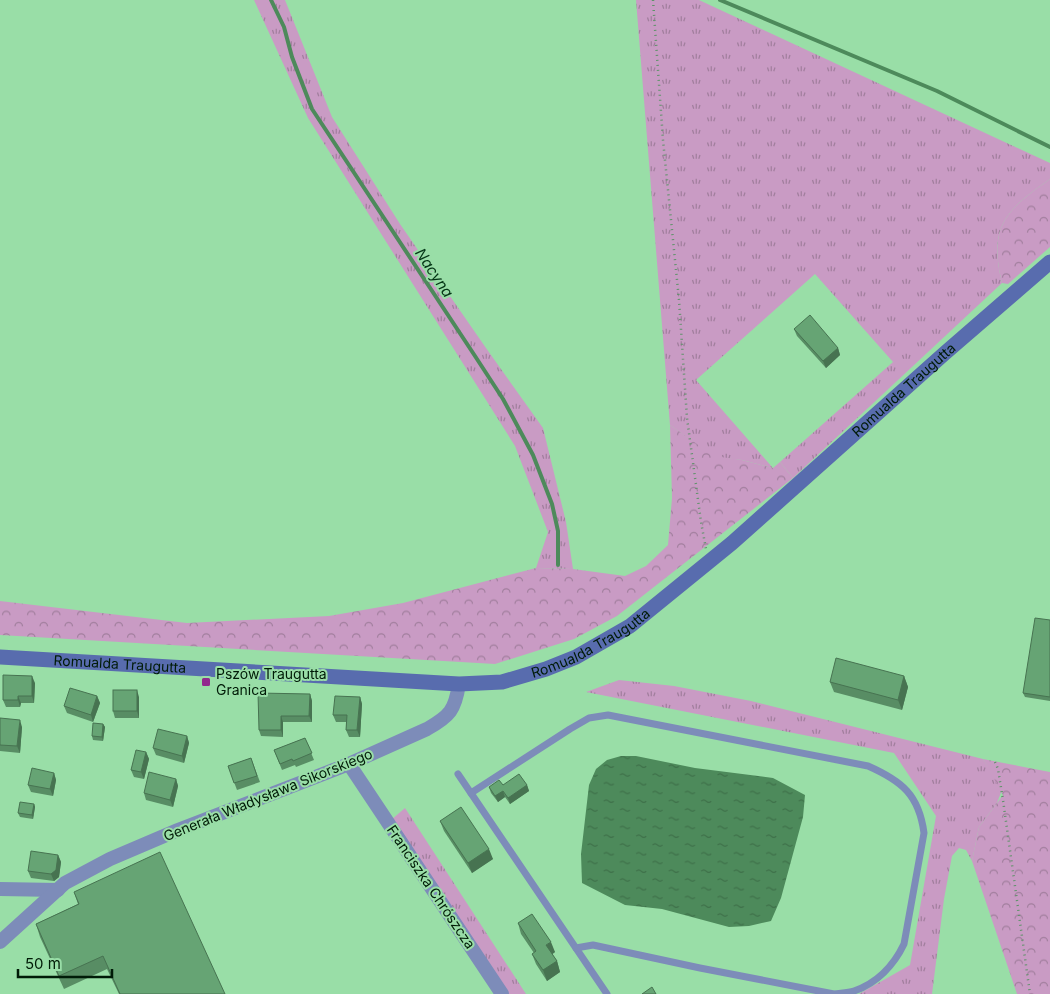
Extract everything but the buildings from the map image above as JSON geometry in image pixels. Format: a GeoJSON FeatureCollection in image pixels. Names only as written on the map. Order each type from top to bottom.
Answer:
{"type":"FeatureCollection","features":[{"type":"Feature","properties":{"kind":"street","name":"Romualda Traugutta"},"geometry":{"type":"LineString","coordinates":[[0,657],[460,684],[514,679],[576,657],[630,626],[732,543],[1050,262]]}},
{"type":"Feature","properties":{"kind":"street","name":"Generała Władysława Sikorskiego"},"geometry":{"type":"LineString","coordinates":[[0,942],[65,883],[110,859],[178,830],[349,764],[438,723],[453,710],[460,684]]}},
{"type":"Feature","properties":{"kind":"street","name":"Franciszka Chrószcza"},"geometry":{"type":"LineString","coordinates":[[349,764],[502,994]]}},
{"type":"Feature","properties":{"kind":"street"},"geometry":{"type":"LineString","coordinates":[[0,889],[58,890]]}},
{"type":"Feature","properties":{"kind":"lane"},"geometry":{"type":"LineString","coordinates":[[471,793],[589,718],[608,715],[868,766],[898,782],[912,797],[921,815],[924,833],[904,944],[897,958],[884,972],[853,992],[834,994],[593,945],[576,948]]}},
{"type":"Feature","properties":{"kind":"lane"},"geometry":{"type":"LineString","coordinates":[[458,774],[607,994]]}},
{"type":"Feature","properties":{"kind":"path"},"geometry":{"type":"LineString","coordinates":[[653,0],[656,53],[679,300],[687,418],[700,522],[708,562]]}},
{"type":"Feature","properties":{"kind":"path"},"geometry":{"type":"LineString","coordinates":[[995,762],[1003,800],[1030,994]]}},
{"type":"Feature","properties":{"kind":"green space"},"geometry":{"type":"Polygon","coordinates":[[[254,0],[285,0],[332,117],[400,224],[543,428],[566,522],[573,569],[536,568],[548,532],[515,446],[308,118],[254,0]]]}},
{"type":"Feature","properties":{"kind":"green space"},"geometry":{"type":"Polygon","coordinates":[[[636,0],[699,0],[1050,163],[1050,179],[1012,210],[1004,221],[999,233],[997,247],[1002,283],[793,478],[780,462],[893,362],[815,274],[696,380],[773,468],[742,460],[714,457],[670,425],[636,0]]]}},
{"type":"Feature","properties":{"kind":"green space"},"geometry":{"type":"Polygon","coordinates":[[[1050,179],[1050,247],[1008,284],[1002,283],[997,247],[999,233],[1004,221],[1022,200],[1050,179]]]}},
{"type":"Feature","properties":{"kind":"green space"},"geometry":{"type":"Polygon","coordinates":[[[670,425],[714,456],[742,460],[773,468],[780,462],[793,478],[617,616],[574,639],[495,664],[0,635],[0,601],[187,623],[329,616],[403,603],[536,568],[573,569],[625,576],[646,566],[668,545],[672,498],[670,425]]]}},
{"type":"Feature","properties":{"kind":"green space"},"geometry":{"type":"Polygon","coordinates":[[[619,680],[674,686],[751,701],[983,759],[1002,790],[997,803],[979,827],[972,861],[966,850],[959,848],[952,856],[944,899],[932,994],[859,994],[910,965],[936,816],[894,753],[586,692],[619,680]]]}},
{"type":"Feature","properties":{"kind":"green space"},"geometry":{"type":"Polygon","coordinates":[[[983,759],[1050,772],[1050,994],[1017,994],[972,861],[979,827],[1003,795],[983,759]]]}},
{"type":"Feature","properties":{"kind":"green space"},"geometry":{"type":"Polygon","coordinates":[[[405,808],[526,994],[507,994],[391,820],[405,808]]]}},
{"type":"Feature","properties":{"kind":"water"},"geometry":{"type":"Polygon","coordinates":[[[621,756],[636,756],[695,768],[773,778],[805,795],[803,817],[781,898],[771,921],[749,926],[729,927],[662,909],[625,905],[582,883],[581,854],[589,785],[596,769],[607,760],[621,756]]]}},
{"type":"Feature","properties":{"kind":"waterway","name":"Nacyna"},"geometry":{"type":"LineString","coordinates":[[271,0],[284,27],[292,57],[312,109],[503,399],[533,455],[552,504],[558,531],[558,565]]}},
{"type":"Feature","properties":{"kind":"waterway"},"geometry":{"type":"LineString","coordinates":[[720,0],[937,91],[1050,147]]}},
{"type":"Feature","properties":{"kind":"place","name":"Pszów Traugutta Granica"},"geometry":{"type":"Point","coordinates":[206,682]}}]}
